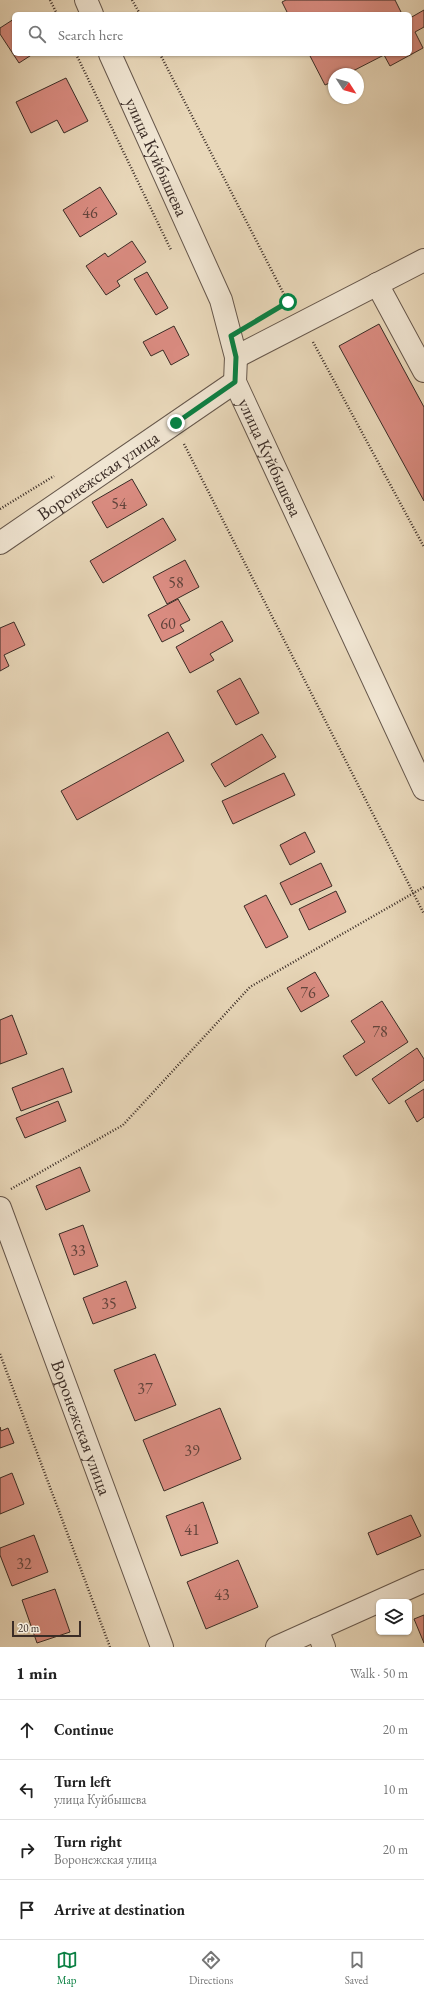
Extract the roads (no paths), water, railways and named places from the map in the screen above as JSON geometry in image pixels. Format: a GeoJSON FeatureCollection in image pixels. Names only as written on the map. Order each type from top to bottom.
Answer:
{"type":"FeatureCollection","features":[{"type":"Feature","properties":{"kind":"street"},"geometry":{"type":"LineString","coordinates":[[86,0],[91,12]]}},
{"type":"Feature","properties":{"kind":"street","name":"улица Куйбышева"},"geometry":{"type":"LineString","coordinates":[[111,56],[221,300],[236,357],[235,382],[424,789]]}},
{"type":"Feature","properties":{"kind":"street"},"geometry":{"type":"LineString","coordinates":[[236,357],[424,260]]}},
{"type":"Feature","properties":{"kind":"street"},"geometry":{"type":"LineString","coordinates":[[377,284],[424,371]]}},
{"type":"Feature","properties":{"kind":"street","name":"Воронежская улица"},"geometry":{"type":"LineString","coordinates":[[0,543],[235,382]]}},
{"type":"Feature","properties":{"kind":"street","name":"Воронежская улица"},"geometry":{"type":"LineString","coordinates":[[3,1200],[162,1647]]}},
{"type":"Feature","properties":{"kind":"street"},"geometry":{"type":"LineString","coordinates":[[277,1647],[321,1638],[424,1581]]}}]}
